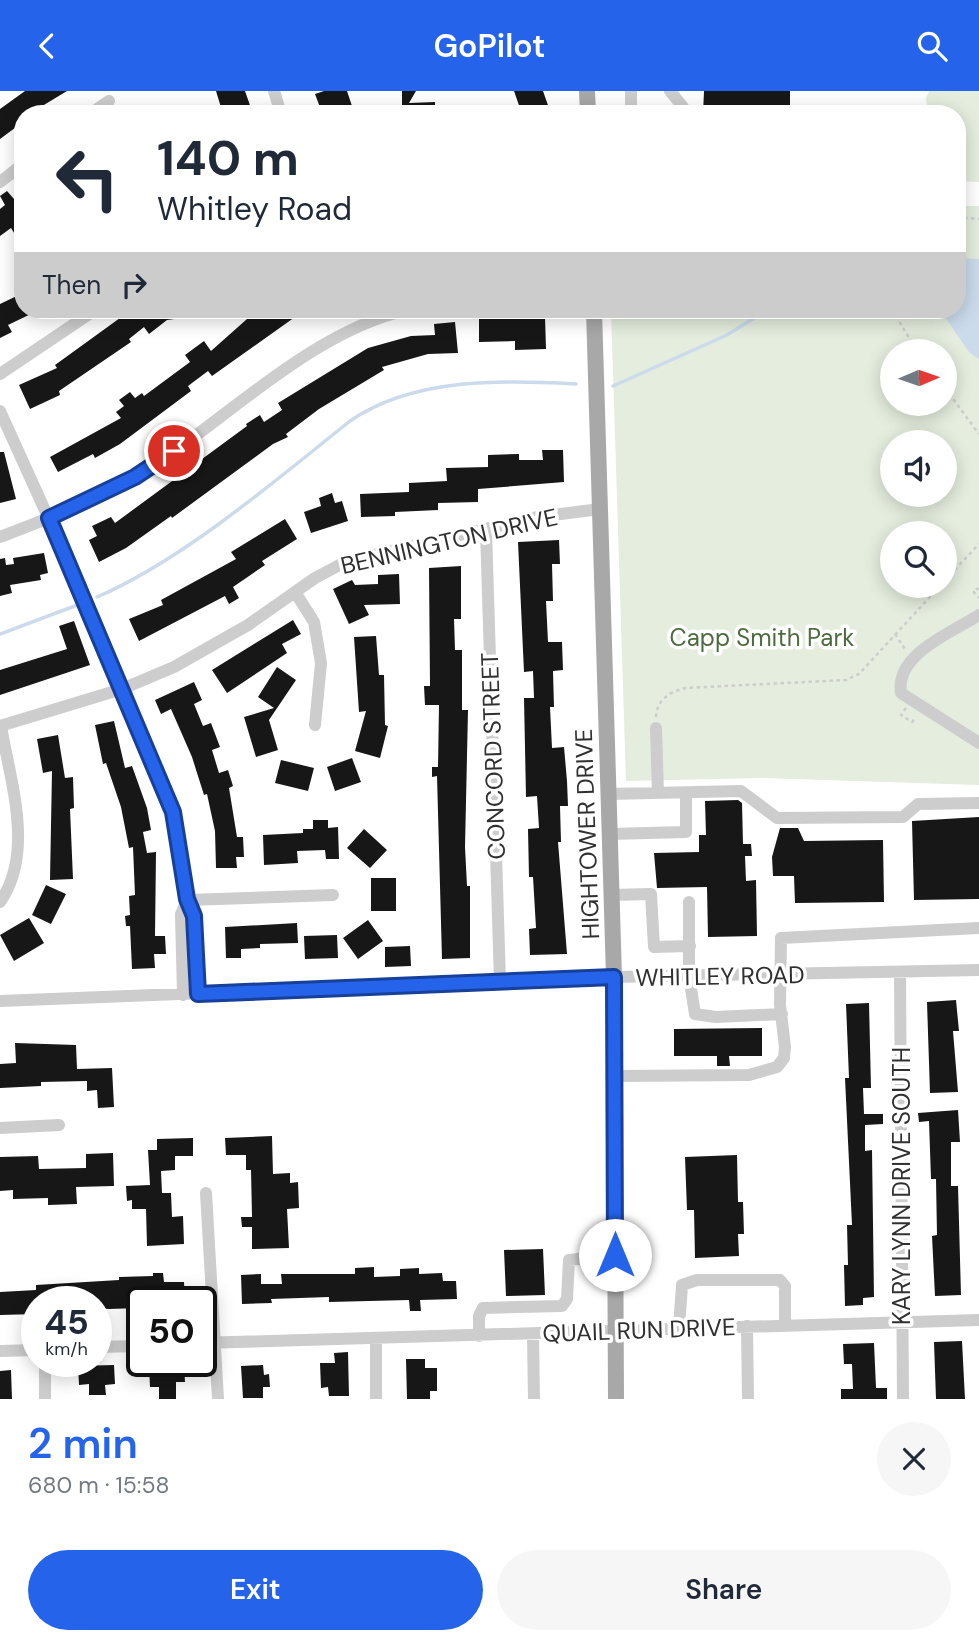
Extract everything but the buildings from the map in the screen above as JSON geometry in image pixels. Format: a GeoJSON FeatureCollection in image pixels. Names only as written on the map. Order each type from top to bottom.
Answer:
{"type":"FeatureCollection","features":[{"type":"Feature","properties":{"kind":"main road","name":"HIGHTOWER DRIVE"},"geometry":{"type":"LineString","coordinates":[[594,319],[614,977],[616,1399]]}},
{"type":"Feature","properties":{"kind":"street"},"geometry":{"type":"LineString","coordinates":[[670,91],[681,105]]}},
{"type":"Feature","properties":{"kind":"street"},"geometry":{"type":"LineString","coordinates":[[103,105],[109,101]]}},
{"type":"Feature","properties":{"kind":"street"},"geometry":{"type":"LineString","coordinates":[[0,374],[82,319]]}},
{"type":"Feature","properties":{"kind":"street"},"geometry":{"type":"LineString","coordinates":[[0,537],[49,518],[154,466],[256,390],[372,319]]}},
{"type":"Feature","properties":{"kind":"street"},"geometry":{"type":"LineString","coordinates":[[0,411],[49,518],[173,812],[187,899],[194,916],[198,994]]}},
{"type":"Feature","properties":{"kind":"street","name":"BENNINGTON DRIVE"},"geometry":{"type":"LineString","coordinates":[[1,726],[122,689],[174,667],[248,625],[295,592],[347,561],[537,517],[600,509]]}},
{"type":"Feature","properties":{"kind":"street","name":"CONCORD STREET"},"geometry":{"type":"LineString","coordinates":[[486,530],[500,982]]}},
{"type":"Feature","properties":{"kind":"street"},"geometry":{"type":"LineString","coordinates":[[295,592],[314,622],[321,663],[315,725]]}},
{"type":"Feature","properties":{"kind":"street"},"geometry":{"type":"LineString","coordinates":[[979,615],[910,659],[899,679],[901,693],[979,743]]}},
{"type":"Feature","properties":{"kind":"street"},"geometry":{"type":"LineString","coordinates":[[0,902],[14,874],[18,847],[18,824],[1,726]]}},
{"type":"Feature","properties":{"kind":"street"},"geometry":{"type":"LineString","coordinates":[[656,728],[658,793]]}},
{"type":"Feature","properties":{"kind":"street"},"geometry":{"type":"LineString","coordinates":[[608,794],[741,791],[777,818],[903,817],[918,804],[979,803]]}},
{"type":"Feature","properties":{"kind":"street"},"geometry":{"type":"LineString","coordinates":[[609,834],[686,832],[686,793]]}},
{"type":"Feature","properties":{"kind":"street"},"geometry":{"type":"LineString","coordinates":[[611,895],[651,894],[654,947],[690,946]]}},
{"type":"Feature","properties":{"kind":"street"},"geometry":{"type":"LineString","coordinates":[[187,899],[333,895]]}},
{"type":"Feature","properties":{"kind":"street"},"geometry":{"type":"LineString","coordinates":[[183,995],[181,914],[187,899]]}},
{"type":"Feature","properties":{"kind":"street"},"geometry":{"type":"LineString","coordinates":[[689,902],[689,976],[693,1008],[698,1017],[782,1014]]}},
{"type":"Feature","properties":{"kind":"street"},"geometry":{"type":"LineString","coordinates":[[614,1076],[749,1075],[769,1072],[784,1058],[781,938],[979,928]]}},
{"type":"Feature","properties":{"kind":"street","name":"WHITLEY ROAD"},"geometry":{"type":"LineString","coordinates":[[0,1001],[614,977],[781,976],[979,970]]}},
{"type":"Feature","properties":{"kind":"street","name":"KARY LYNN DRIVE SOUTH"},"geometry":{"type":"LineString","coordinates":[[900,973],[903,1399]]}},
{"type":"Feature","properties":{"kind":"street"},"geometry":{"type":"LineString","coordinates":[[0,1128],[59,1125]]}},
{"type":"Feature","properties":{"kind":"street"},"geometry":{"type":"LineString","coordinates":[[206,1193],[212,1286]]}},
{"type":"Feature","properties":{"kind":"street"},"geometry":{"type":"LineString","coordinates":[[479,1336],[479,1316],[483,1308],[562,1306],[567,1299],[569,1260],[615,1255]]}},
{"type":"Feature","properties":{"kind":"street"},"geometry":{"type":"LineString","coordinates":[[679,1328],[682,1285],[697,1280],[780,1280],[785,1286],[785,1325]]}},
{"type":"Feature","properties":{"kind":"street","name":"QUAIL RUN DRIVE"},"geometry":{"type":"LineString","coordinates":[[217,1343],[979,1320]]}},
{"type":"Feature","properties":{"kind":"street"},"geometry":{"type":"LineString","coordinates":[[747,1327],[748,1399]]}},
{"type":"Feature","properties":{"kind":"street"},"geometry":{"type":"LineString","coordinates":[[533,1334],[534,1399]]}},
{"type":"Feature","properties":{"kind":"street"},"geometry":{"type":"LineString","coordinates":[[376,1338],[376,1399]]}},
{"type":"Feature","properties":{"kind":"street"},"geometry":{"type":"LineString","coordinates":[[0,1351],[21,1350]]}},
{"type":"Feature","properties":{"kind":"street"},"geometry":{"type":"LineString","coordinates":[[217,1371],[218,1399]]}},
{"type":"Feature","properties":{"kind":"street"},"geometry":{"type":"LineString","coordinates":[[45,1377],[45,1399]]}},
{"type":"Feature","properties":{"kind":"path"},"geometry":{"type":"LineString","coordinates":[[898,319],[910,339]]}},
{"type":"Feature","properties":{"kind":"path"},"geometry":{"type":"LineString","coordinates":[[957,404],[979,434]]}},
{"type":"Feature","properties":{"kind":"path"},"geometry":{"type":"LineString","coordinates":[[957,567],[979,544]]}},
{"type":"Feature","properties":{"kind":"path"},"geometry":{"type":"LineString","coordinates":[[979,588],[973,591],[979,599]]}},
{"type":"Feature","properties":{"kind":"path"},"geometry":{"type":"LineString","coordinates":[[656,728],[656,712],[660,702],[678,689],[836,681],[859,674],[929,598]]}},
{"type":"Feature","properties":{"kind":"green space"},"geometry":{"type":"Polygon","coordinates":[[[929,91],[979,91],[979,182],[966,181],[966,105],[927,105],[929,91]]]}},
{"type":"Feature","properties":{"kind":"green space","name":"Capp Smith Park"},"geometry":{"type":"Polygon","coordinates":[[[966,206],[979,206],[979,785],[761,778],[626,781],[611,319],[966,319],[966,206]]]}},
{"type":"Feature","properties":{"kind":"water"},"geometry":{"type":"Polygon","coordinates":[[[966,258],[979,259],[979,359],[969,352],[946,319],[966,319],[966,258]]]}},
{"type":"Feature","properties":{"kind":"waterway"},"geometry":{"type":"LineString","coordinates":[[613,386],[727,335],[753,319]]}},
{"type":"Feature","properties":{"kind":"waterway"},"geometry":{"type":"LineString","coordinates":[[97,597],[130,581],[195,541],[350,421],[375,407],[402,396],[459,384],[576,384]]}},
{"type":"Feature","properties":{"kind":"waterway"},"geometry":{"type":"LineString","coordinates":[[0,634],[80,604]]}},
{"type":"Feature","properties":{"kind":"route"},"geometry":{"type":"LineString","coordinates":[[174,451],[135,477],[49,518],[91,612],[173,812],[187,899],[194,916],[198,994],[614,977],[615,1255]]}}]}
